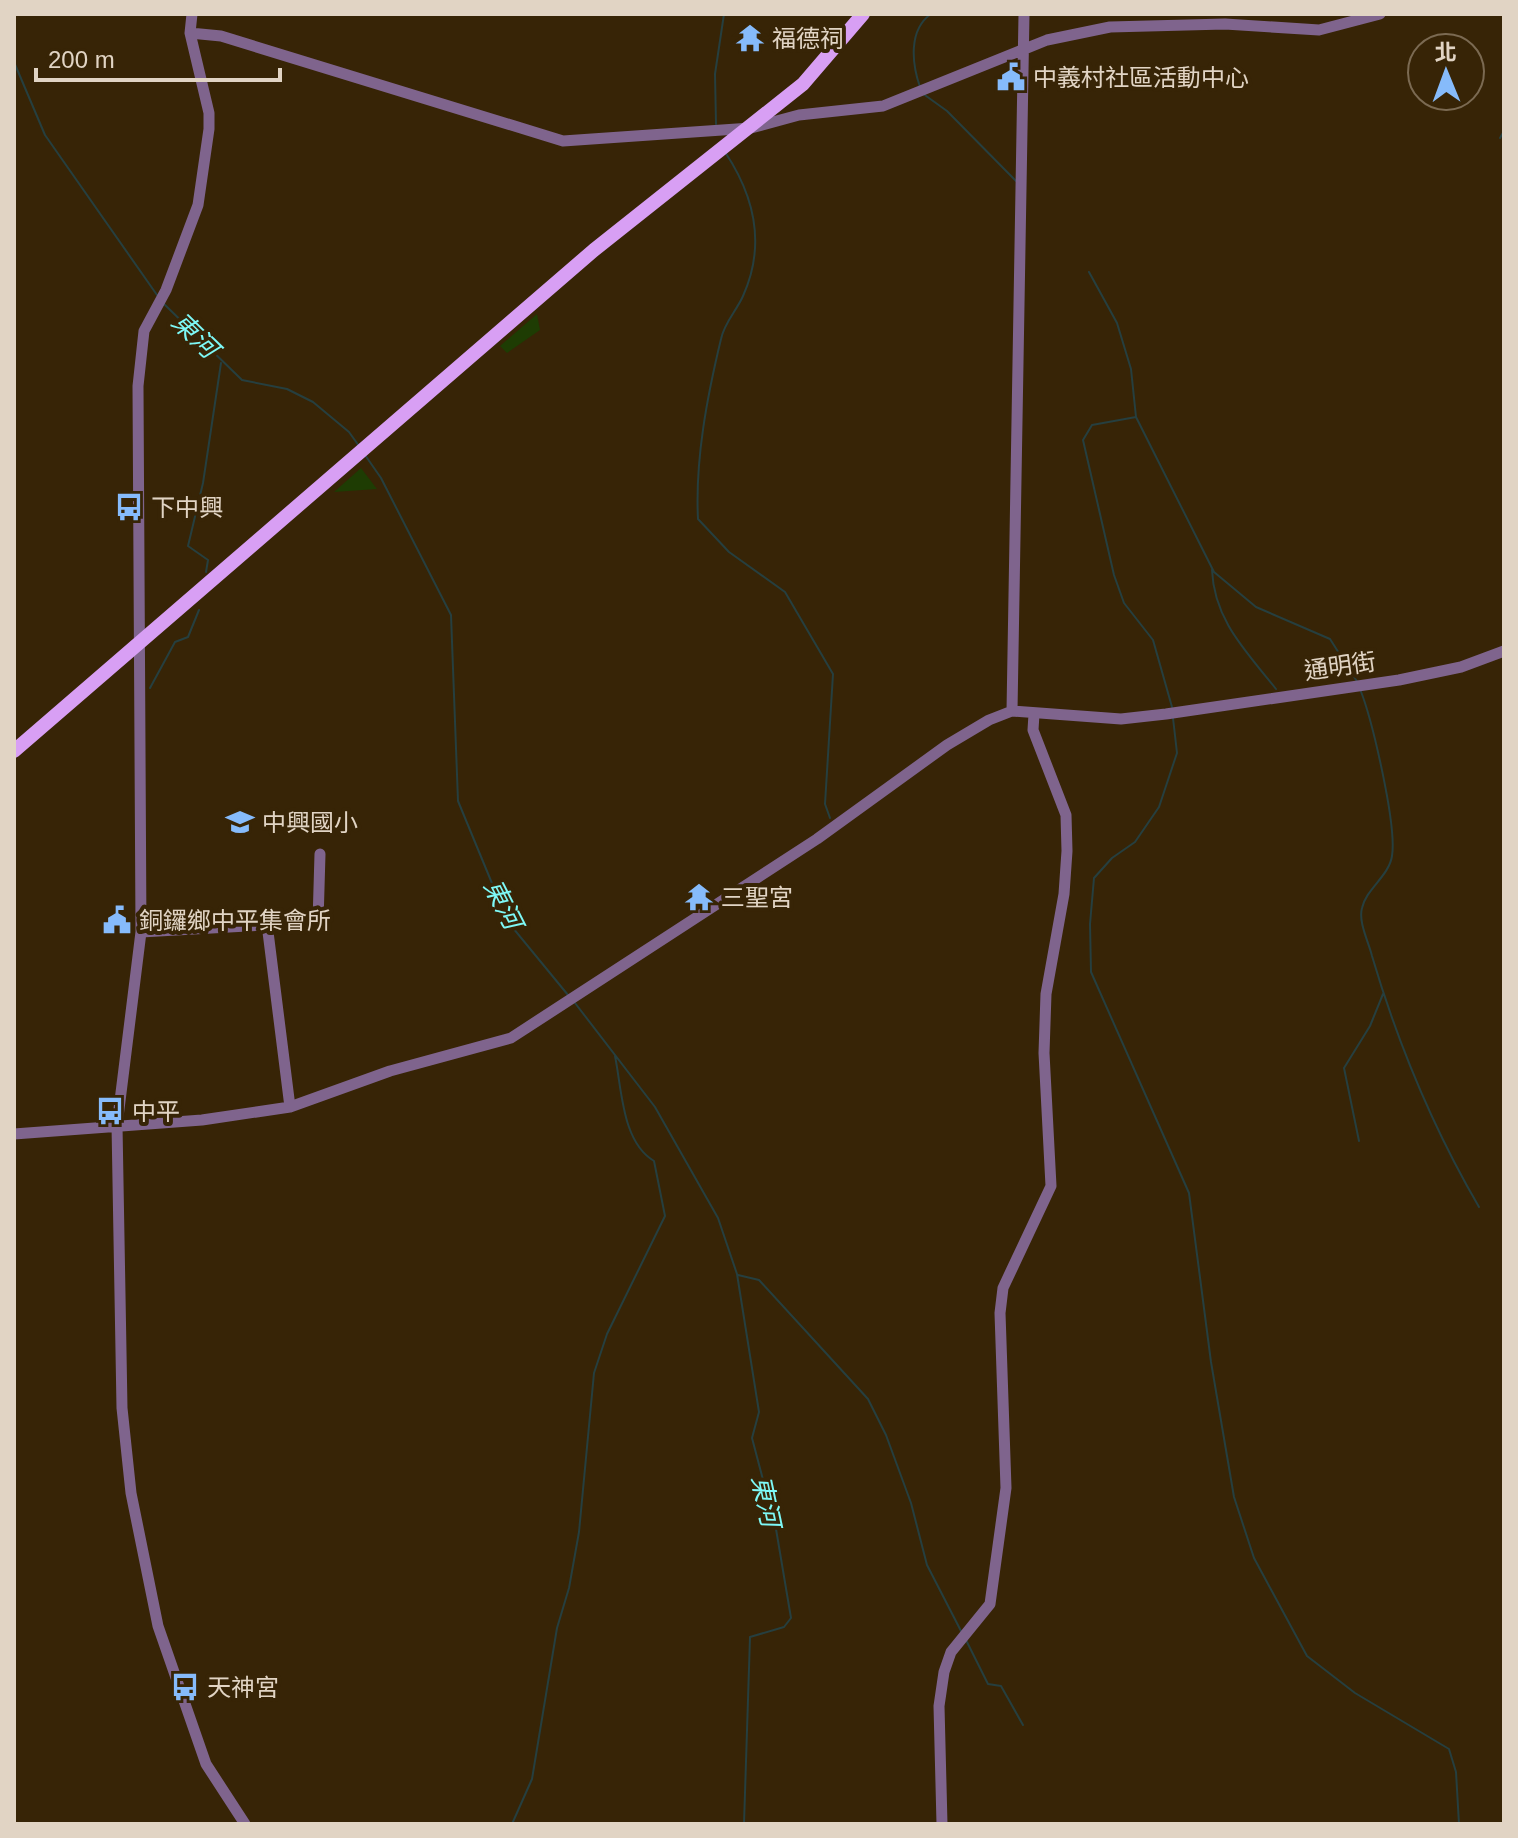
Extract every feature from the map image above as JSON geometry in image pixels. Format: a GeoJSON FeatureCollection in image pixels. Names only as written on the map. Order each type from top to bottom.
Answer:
{"type":"FeatureCollection","features":[{"type":"Feature","properties":{"kind":"main road"},"geometry":{"type":"LineString","coordinates":[[14,751],[594,250],[803,84],[863,14]]}},
{"type":"Feature","properties":{"kind":"street"},"geometry":{"type":"LineString","coordinates":[[192,14],[190,33],[209,113],[198,205],[166,290],[144,331],[138,386],[141,932],[117,1125],[122,1408],[135,1514],[158,1626],[206,1764],[245,1824]]}},
{"type":"Feature","properties":{"kind":"street"},"geometry":{"type":"LineString","coordinates":[[14,1134],[202,1120],[290,1107],[390,1071],[511,1038],[817,839],[947,745],[989,720],[1012,711],[1024,14]]}},
{"type":"Feature","properties":{"kind":"street"},"geometry":{"type":"LineString","coordinates":[[190,33],[236,40],[563,141],[751,128],[799,115],[861,111],[922,91],[1047,40],[1110,27],[1225,24],[1319,30],[1380,14]]}},
{"type":"Feature","properties":{"kind":"street","name":"通明街"},"geometry":{"type":"LineString","coordinates":[[1012,711],[1119,719],[1173,713],[1359,686],[1461,667],[1504,651]]}},
{"type":"Feature","properties":{"kind":"street"},"geometry":{"type":"LineString","coordinates":[[942,1824],[939,1706],[951,1652],[990,1604],[1006,1488],[1000,1313],[1003,1288],[1051,1186],[1044,1053],[1046,994],[1064,894],[1066,815],[1033,730],[1034,714]]}},
{"type":"Feature","properties":{"kind":"street"},"geometry":{"type":"LineString","coordinates":[[141,932],[318,922],[320,854]]}},
{"type":"Feature","properties":{"kind":"street"},"geometry":{"type":"LineString","coordinates":[[267,924],[290,1107]]}},
{"type":"Feature","properties":{"kind":"green space"},"geometry":{"type":"Polygon","coordinates":[[[537,314],[540,330],[507,353],[500,346],[537,314]]]}},
{"type":"Feature","properties":{"kind":"green space"},"geometry":{"type":"Polygon","coordinates":[[[361,468],[377,489],[334,492],[361,468]]]}},
{"type":"Feature","properties":{"kind":"waterway"},"geometry":{"type":"LineString","coordinates":[[716,124],[715,74],[724,14]]}},
{"type":"Feature","properties":{"kind":"waterway"},"geometry":{"type":"LineString","coordinates":[[920,87],[915,68],[915,38],[918,29],[931,14]]}},
{"type":"Feature","properties":{"kind":"waterway","name":"東河"},"geometry":{"type":"LineString","coordinates":[[14,62],[45,135],[157,295]]}},
{"type":"Feature","properties":{"kind":"waterway"},"geometry":{"type":"LineString","coordinates":[[922,93],[947,111],[1016,181]]}},
{"type":"Feature","properties":{"kind":"waterway"},"geometry":{"type":"LineString","coordinates":[[1500,138],[1504,131]]}},
{"type":"Feature","properties":{"kind":"waterway"},"geometry":{"type":"LineString","coordinates":[[725,152],[750,204],[754,222],[754,258],[743,296],[723,333],[716,361],[700,451],[698,519],[729,552],[785,592],[833,674],[825,804],[830,818]]}},
{"type":"Feature","properties":{"kind":"waterway"},"geometry":{"type":"LineString","coordinates":[[1089,272],[1117,323],[1131,369],[1136,417],[1214,572],[1256,607],[1330,639],[1358,683]]}},
{"type":"Feature","properties":{"kind":"waterway","name":"東河"},"geometry":{"type":"LineString","coordinates":[[163,303],[242,380],[287,389],[313,402],[349,432],[359,446]]}},
{"type":"Feature","properties":{"kind":"waterway"},"geometry":{"type":"LineString","coordinates":[[206,572],[208,560],[188,546],[203,483],[221,363]]}},
{"type":"Feature","properties":{"kind":"waterway"},"geometry":{"type":"LineString","coordinates":[[1136,417],[1092,425],[1083,440],[1114,575],[1124,603],[1153,640],[1172,707]]}},
{"type":"Feature","properties":{"kind":"waterway","name":"東河"},"geometry":{"type":"LineString","coordinates":[[365,455],[381,478],[451,615],[458,801],[508,922],[568,995]]}},
{"type":"Feature","properties":{"kind":"waterway"},"geometry":{"type":"LineString","coordinates":[[1212,570],[1214,588],[1225,620],[1276,689]]}},
{"type":"Feature","properties":{"kind":"waterway"},"geometry":{"type":"LineString","coordinates":[[150,688],[175,642],[188,637],[199,610]]}},
{"type":"Feature","properties":{"kind":"waterway"},"geometry":{"type":"LineString","coordinates":[[1360,689],[1382,772],[1393,841],[1387,870],[1364,901],[1361,914],[1363,926],[1393,1021],[1418,1085],[1479,1207]]}},
{"type":"Feature","properties":{"kind":"waterway"},"geometry":{"type":"LineString","coordinates":[[1173,718],[1177,753],[1159,807],[1135,842],[1112,858],[1094,878],[1090,924],[1091,972],[1189,1193],[1211,1362],[1234,1497],[1254,1558],[1307,1656],[1355,1693],[1449,1749],[1456,1772],[1459,1824]]}},
{"type":"Feature","properties":{"kind":"waterway"},"geometry":{"type":"LineString","coordinates":[[1359,1141],[1344,1068],[1370,1026],[1383,994]]}},
{"type":"Feature","properties":{"kind":"waterway","name":"東河"},"geometry":{"type":"LineString","coordinates":[[575,1003],[655,1107],[718,1218],[737,1274],[759,1412],[752,1438],[776,1529],[791,1618],[784,1627],[750,1637],[744,1824]]}},
{"type":"Feature","properties":{"kind":"waterway"},"geometry":{"type":"LineString","coordinates":[[512,1824],[532,1779],[557,1628],[569,1588],[579,1532],[594,1373],[607,1334],[665,1216],[654,1161],[643,1152],[629,1128],[615,1056]]}},
{"type":"Feature","properties":{"kind":"waterway"},"geometry":{"type":"LineString","coordinates":[[738,1275],[759,1280],[868,1399],[886,1435],[911,1503],[927,1565],[961,1631]]}},
{"type":"Feature","properties":{"kind":"waterway"},"geometry":{"type":"LineString","coordinates":[[966,1640],[988,1684],[1001,1686],[1023,1725]]}},
{"type":"Feature","properties":{"kind":"place","name":"福德祠"},"geometry":{"type":"Point","coordinates":[750,38]}},
{"type":"Feature","properties":{"kind":"place","name":"中義村社區活動中心"},"geometry":{"type":"Point","coordinates":[1011,77]}},
{"type":"Feature","properties":{"kind":"place","name":"下中興"},"geometry":{"type":"Point","coordinates":[129,507]}},
{"type":"Feature","properties":{"kind":"place","name":"中興國小"},"geometry":{"type":"Point","coordinates":[240,822]}},
{"type":"Feature","properties":{"kind":"place","name":"三聖宮"},"geometry":{"type":"Point","coordinates":[699,897]}},
{"type":"Feature","properties":{"kind":"place","name":"銅鑼鄉中平集會所"},"geometry":{"type":"Point","coordinates":[117,920]}},
{"type":"Feature","properties":{"kind":"place","name":"中平"},"geometry":{"type":"Point","coordinates":[110,1111]}},
{"type":"Feature","properties":{"kind":"place","name":"天神宮"},"geometry":{"type":"Point","coordinates":[185,1687]}}]}
